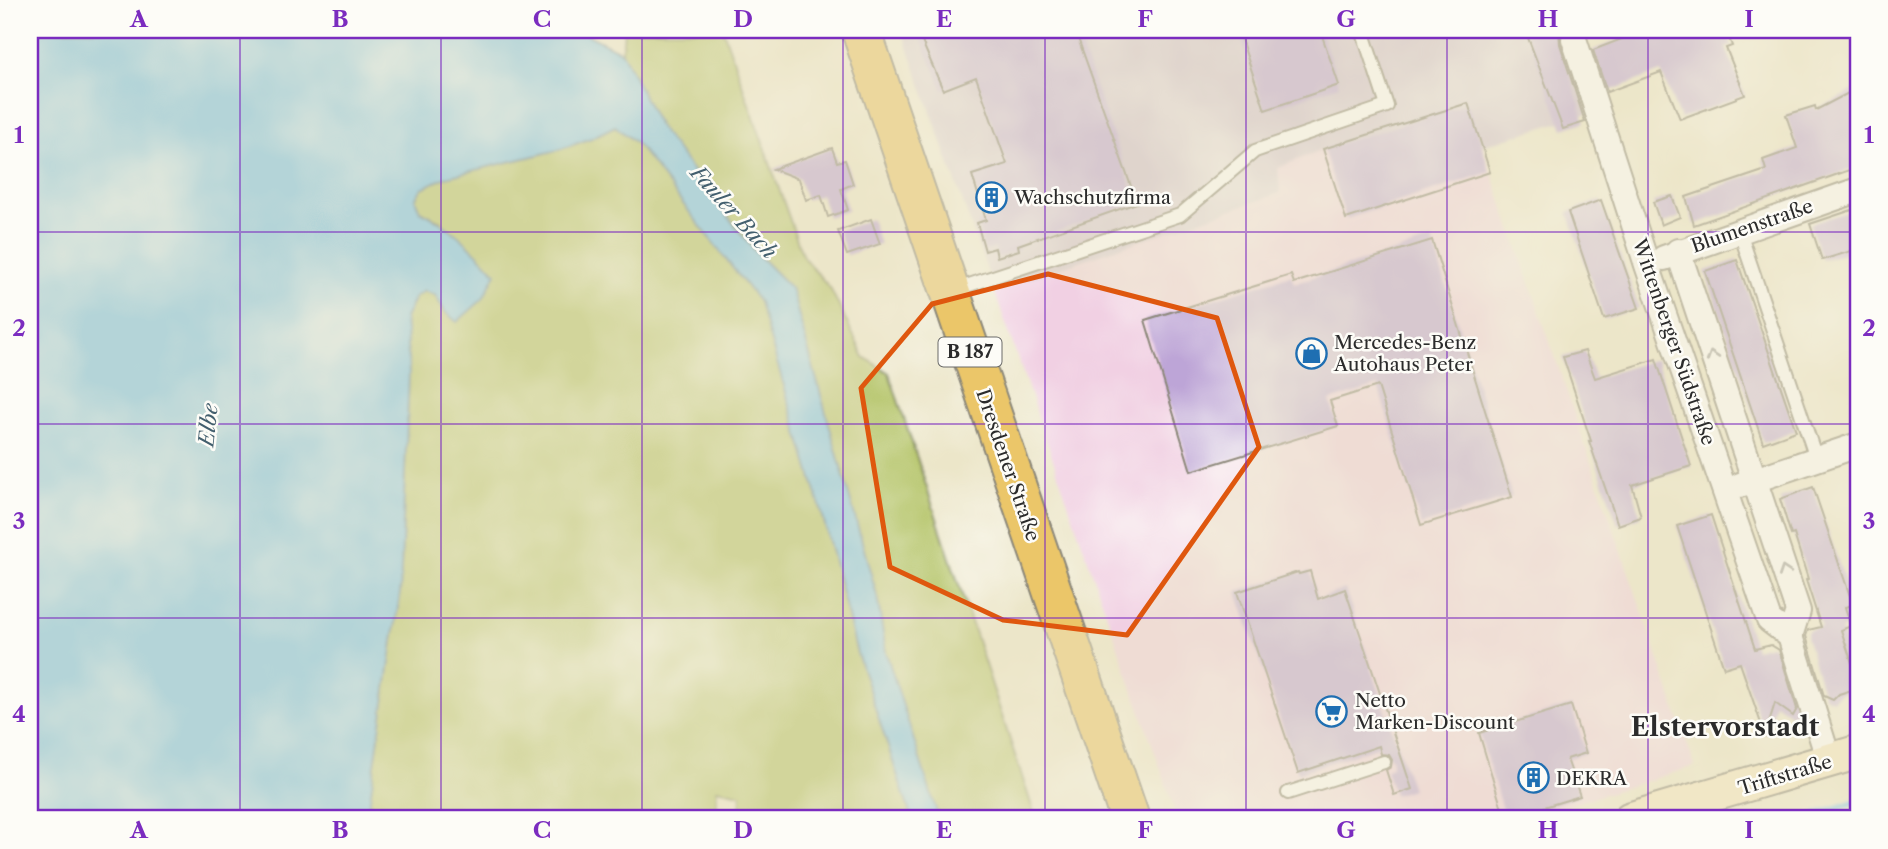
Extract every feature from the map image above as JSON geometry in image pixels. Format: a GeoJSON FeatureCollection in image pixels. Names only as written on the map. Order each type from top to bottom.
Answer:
{"type":"FeatureCollection","features":[{"type":"Feature","properties":{"kind":"main road","name":"Dresdener Straße"},"geometry":{"type":"LineString","coordinates":[[861,30],[1130,819]]}},
{"type":"Feature","properties":{"kind":"main road","name":"Triftstraße"},"geometry":{"type":"LineString","coordinates":[[1630,819],[1844,757]]}},
{"type":"Feature","properties":{"kind":"street","name":"Wittenberger Südstraße"},"geometry":{"type":"LineString","coordinates":[[1574,39],[1647,265],[1769,620],[1790,636],[1844,757]]}},
{"type":"Feature","properties":{"kind":"street","name":"Blumenstraße"},"geometry":{"type":"LineString","coordinates":[[1647,265],[1678,251],[1858,190]]}},
{"type":"Feature","properties":{"kind":"street","name":"Wittenberger Südstraße"},"geometry":{"type":"LineString","coordinates":[[1678,251],[1798,611],[1790,636]]}},
{"type":"Feature","properties":{"kind":"street"},"geometry":{"type":"LineString","coordinates":[[1724,490],[1858,445]]}},
{"type":"Feature","properties":{"kind":"lane"},"geometry":{"type":"LineString","coordinates":[[950,291],[1180,215],[1255,151],[1387,106],[1362,30]]}},
{"type":"Feature","properties":{"kind":"lane"},"geometry":{"type":"LineString","coordinates":[[1739,230],[1816,458]]}},
{"type":"Feature","properties":{"kind":"lane"},"geometry":{"type":"LineString","coordinates":[[1288,793],[1384,762]]}},
{"type":"Feature","properties":{"kind":"highlighted area"},"geometry":{"type":"Polygon","coordinates":[[[1048,274],[1217,318],[1259,447],[1127,635],[1003,620],[890,567],[861,388],[932,304],[1048,274]]]}},
{"type":"Feature","properties":{"kind":"shaded area"},"geometry":{"type":"Polygon","coordinates":[[[902,30],[1562,30],[1589,113],[1482,146],[1467,103],[1323,149],[1278,168],[1280,193],[994,290],[902,30]]]}},
{"type":"Feature","properties":{"kind":"shaded area"},"geometry":{"type":"Polygon","coordinates":[[[1468,103],[1695,766],[1525,819],[1178,819],[994,290],[1280,193],[1277,168],[1323,149],[1468,103]]]}},
{"type":"Feature","properties":{"kind":"green space"},"geometry":{"type":"Polygon","coordinates":[[[624,30],[723,30],[803,257],[830,288],[864,357],[889,373],[1036,819],[939,819],[886,653],[877,596],[791,288],[757,254],[659,127],[622,52],[624,30]]]}},
{"type":"Feature","properties":{"kind":"green space"},"geometry":{"type":"Polygon","coordinates":[[[615,126],[637,144],[759,302],[821,509],[857,653],[912,819],[740,819],[741,794],[717,789],[716,819],[367,819],[400,593],[409,374],[405,318],[415,297],[424,291],[435,295],[445,312],[441,221],[420,211],[415,199],[422,188],[446,177],[558,150],[615,126]]]}},
{"type":"Feature","properties":{"kind":"water","name":"Elbe"},"geometry":{"type":"Polygon","coordinates":[[[30,30],[584,30],[590,36],[622,52],[659,127],[757,254],[791,288],[877,596],[886,653],[939,819],[912,819],[857,653],[821,509],[759,302],[637,144],[615,126],[558,150],[446,177],[422,188],[415,199],[420,211],[452,231],[496,273],[483,299],[457,322],[445,312],[435,295],[424,291],[415,297],[405,318],[409,373],[400,593],[367,819],[30,819],[30,30]]]}},
{"type":"Feature","properties":{"kind":"building"},"geometry":{"type":"Polygon","coordinates":[[[917,30],[1075,30],[1137,203],[1018,245],[1019,250],[997,257],[995,248],[985,251],[977,223],[986,220],[972,175],[1007,164],[976,77],[943,90],[917,30]]]}},
{"type":"Feature","properties":{"kind":"building"},"geometry":{"type":"Polygon","coordinates":[[[1238,30],[1320,30],[1339,85],[1265,110],[1238,30]]]}},
{"type":"Feature","properties":{"kind":"building"},"geometry":{"type":"Polygon","coordinates":[[[1525,30],[1559,30],[1560,44],[1585,122],[1563,129],[1525,30]]]}},
{"type":"Feature","properties":{"kind":"building"},"geometry":{"type":"Polygon","coordinates":[[[1645,30],[1726,30],[1732,46],[1726,48],[1745,95],[1680,119],[1661,72],[1607,92],[1593,50],[1645,30]]]}},
{"type":"Feature","properties":{"kind":"building"},"geometry":{"type":"Polygon","coordinates":[[[1858,88],[1858,167],[1694,225],[1686,197],[1766,170],[1763,160],[1797,148],[1786,115],[1815,106],[1816,110],[1858,88]]]}},
{"type":"Feature","properties":{"kind":"building"},"geometry":{"type":"Polygon","coordinates":[[[1468,103],[1490,172],[1346,219],[1323,149],[1468,103]]]}},
{"type":"Feature","properties":{"kind":"building"},"geometry":{"type":"Polygon","coordinates":[[[832,148],[837,162],[845,160],[853,184],[841,189],[848,210],[828,217],[821,195],[806,200],[799,179],[773,169],[832,148]]]}},
{"type":"Feature","properties":{"kind":"building"},"geometry":{"type":"Polygon","coordinates":[[[1672,196],[1680,217],[1661,225],[1653,202],[1672,196]]]}},
{"type":"Feature","properties":{"kind":"building"},"geometry":{"type":"Polygon","coordinates":[[[1601,200],[1639,308],[1604,319],[1568,212],[1601,200]]]}},
{"type":"Feature","properties":{"kind":"building"},"geometry":{"type":"Polygon","coordinates":[[[1858,208],[1858,249],[1822,260],[1810,224],[1858,208]]]}},
{"type":"Feature","properties":{"kind":"building"},"geometry":{"type":"Polygon","coordinates":[[[871,219],[880,244],[847,255],[838,231],[871,219]]]}},
{"type":"Feature","properties":{"kind":"building","name":"Mercedes-Benz Autohaus Peter"},"geometry":{"type":"Polygon","coordinates":[[[1432,240],[1512,497],[1421,525],[1378,386],[1330,401],[1338,426],[1191,471],[1145,320],[1291,275],[1294,283],[1432,240]]]}},
{"type":"Feature","properties":{"kind":"building"},"geometry":{"type":"Polygon","coordinates":[[[1737,260],[1796,431],[1763,443],[1705,271],[1737,260]]]}},
{"type":"Feature","properties":{"kind":"building"},"geometry":{"type":"Polygon","coordinates":[[[1585,351],[1595,378],[1656,359],[1691,466],[1632,485],[1641,517],[1618,525],[1563,357],[1585,351]]]}},
{"type":"Feature","properties":{"kind":"building"},"geometry":{"type":"Polygon","coordinates":[[[1813,487],[1853,605],[1845,607],[1851,626],[1841,630],[1858,688],[1839,694],[1833,700],[1824,696],[1806,636],[1808,630],[1821,627],[1794,534],[1791,535],[1780,499],[1813,487]]]}},
{"type":"Feature","properties":{"kind":"building"},"geometry":{"type":"Polygon","coordinates":[[[1711,515],[1755,649],[1771,645],[1779,650],[1797,709],[1793,716],[1775,703],[1765,735],[1740,663],[1724,668],[1677,526],[1711,515]]]}},
{"type":"Feature","properties":{"kind":"building","name":"Netto Marken-Discount"},"geometry":{"type":"Polygon","coordinates":[[[1310,571],[1318,599],[1345,589],[1412,789],[1394,795],[1386,770],[1391,767],[1392,760],[1389,755],[1381,754],[1379,746],[1298,773],[1237,592],[1298,572],[1310,571]]]}},
{"type":"Feature","properties":{"kind":"building","name":"DEKRA"},"geometry":{"type":"Polygon","coordinates":[[[1571,705],[1586,753],[1567,759],[1580,796],[1505,819],[1479,733],[1571,705]]]}},
{"type":"Feature","properties":{"kind":"waterway","name":"Fauler Bach"},"geometry":{"type":"LineString","coordinates":[[1804,819],[1858,801]]}},
{"type":"Feature","properties":{"kind":"place","name":"Wachschutzfirma"},"geometry":{"type":"Point","coordinates":[991,197]}},
{"type":"Feature","properties":{"kind":"place","name":"Mercedes-Benz Autohaus Peter"},"geometry":{"type":"Point","coordinates":[1311,353]}},
{"type":"Feature","properties":{"kind":"place","name":"Netto Marken-Discount"},"geometry":{"type":"Point","coordinates":[1332,711]}},
{"type":"Feature","properties":{"kind":"place","name":"DEKRA"},"geometry":{"type":"Point","coordinates":[1533,778]}},
{"type":"Feature","properties":{"kind":"district","name":"Elstervorstadt"},"geometry":{"type":"Point","coordinates":[1725,727]}}]}
